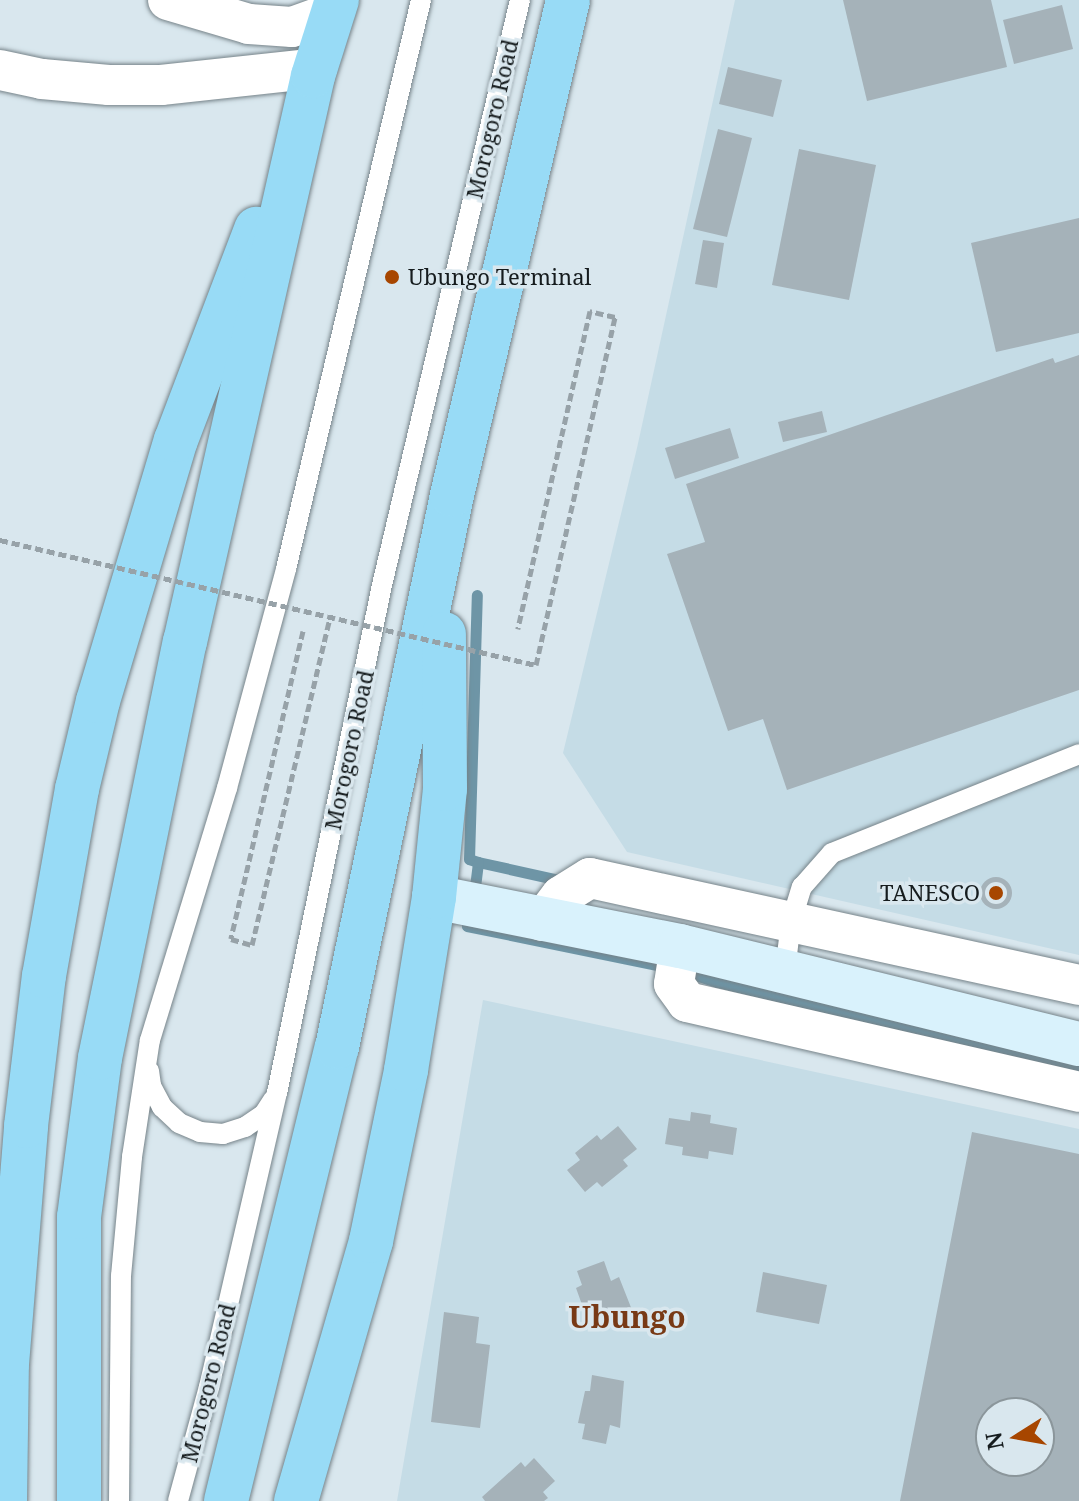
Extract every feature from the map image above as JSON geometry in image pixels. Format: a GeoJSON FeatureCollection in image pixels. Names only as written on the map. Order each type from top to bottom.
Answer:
{"type":"FeatureCollection","features":[{"type":"Feature","properties":{"kind":"highway"},"geometry":{"type":"LineString","coordinates":[[226,1501],[337,1047],[452,495],[568,0]]}},
{"type":"Feature","properties":{"kind":"highway"},"geometry":{"type":"LineString","coordinates":[[5,1501],[7,1253],[44,976],[74,804],[98,701],[176,440],[315,72],[336,6]]}},
{"type":"Feature","properties":{"kind":"highway"},"geometry":{"type":"LineString","coordinates":[[79,1501],[100,1374],[79,1217],[100,1058],[185,642],[315,72]]}},
{"type":"Feature","properties":{"kind":"highway"},"geometry":{"type":"LineString","coordinates":[[296,1501],[371,1241],[406,1070],[434,897],[445,789],[442,678],[452,495]]}},
{"type":"Feature","properties":{"kind":"main road"},"geometry":{"type":"LineString","coordinates":[[434,897],[542,921],[680,946],[1079,1044]]}},
{"type":"Feature","properties":{"kind":"street"},"geometry":{"type":"LineString","coordinates":[[168,0],[249,24],[292,27],[336,6]]}},
{"type":"Feature","properties":{"kind":"street"},"geometry":{"type":"LineString","coordinates":[[0,70],[42,79],[122,85],[161,85],[315,72]]}},
{"type":"Feature","properties":{"kind":"street"},"geometry":{"type":"LineString","coordinates":[[542,921],[561,896],[590,878],[622,882],[1079,985]]}},
{"type":"Feature","properties":{"kind":"street"},"geometry":{"type":"LineString","coordinates":[[680,946],[674,984],[687,1002],[1079,1092]]}},
{"type":"Feature","properties":{"kind":"lane"},"geometry":{"type":"LineString","coordinates":[[119,1501],[100,1374],[121,1276],[132,1157],[150,1040],[227,788],[282,584],[421,0]]}},
{"type":"Feature","properties":{"kind":"lane","name":"Morogoro Road"},"geometry":{"type":"LineString","coordinates":[[178,1501],[209,1387],[277,1093],[382,585],[520,0]]}},
{"type":"Feature","properties":{"kind":"lane"},"geometry":{"type":"LineString","coordinates":[[785,971],[791,922],[802,887],[832,853],[1079,754]]}},
{"type":"Feature","properties":{"kind":"lane"},"geometry":{"type":"LineString","coordinates":[[150,1040],[151,1086],[162,1107],[179,1123],[200,1132],[223,1134],[245,1127],[264,1114],[277,1093]]}},
{"type":"Feature","properties":{"kind":"path"},"geometry":{"type":"LineString","coordinates":[[0,540],[536,665],[615,317],[590,311],[518,629]]}},
{"type":"Feature","properties":{"kind":"path"},"geometry":{"type":"LineString","coordinates":[[303,631],[231,939],[252,945],[330,617]]}},
{"type":"Feature","properties":{"kind":"shaded area"},"geometry":{"type":"Polygon","coordinates":[[[735,0],[1079,0],[1079,955],[627,852],[563,753],[637,448],[735,0]]]}},
{"type":"Feature","properties":{"kind":"shaded area"},"geometry":{"type":"Polygon","coordinates":[[[483,1000],[1079,1129],[1079,1501],[397,1501],[483,1000]]]}},
{"type":"Feature","properties":{"kind":"building"},"geometry":{"type":"Polygon","coordinates":[[[843,0],[991,0],[1007,67],[867,101],[843,0]]]}},
{"type":"Feature","properties":{"kind":"building"},"geometry":{"type":"Polygon","coordinates":[[[1062,5],[1073,49],[1014,64],[1003,20],[1062,5]]]}},
{"type":"Feature","properties":{"kind":"building"},"geometry":{"type":"Polygon","coordinates":[[[728,67],[782,80],[773,117],[719,104],[728,67]]]}},
{"type":"Feature","properties":{"kind":"building"},"geometry":{"type":"Polygon","coordinates":[[[718,129],[752,138],[727,237],[693,229],[718,129]]]}},
{"type":"Feature","properties":{"kind":"building"},"geometry":{"type":"Polygon","coordinates":[[[799,149],[876,165],[849,300],[772,285],[799,149]]]}},
{"type":"Feature","properties":{"kind":"building"},"geometry":{"type":"Polygon","coordinates":[[[1079,218],[1079,333],[996,352],[971,243],[1079,218]]]}},
{"type":"Feature","properties":{"kind":"building"},"geometry":{"type":"Polygon","coordinates":[[[703,240],[724,243],[717,288],[695,284],[703,240]]]}},
{"type":"Feature","properties":{"kind":"building"},"geometry":{"type":"Polygon","coordinates":[[[1079,355],[1079,690],[787,790],[763,719],[728,731],[667,554],[705,542],[686,484],[1053,358],[1055,363],[1079,355]]]}},
{"type":"Feature","properties":{"kind":"building"},"geometry":{"type":"Polygon","coordinates":[[[822,411],[827,432],[783,442],[778,422],[822,411]]]}},
{"type":"Feature","properties":{"kind":"building"},"geometry":{"type":"Polygon","coordinates":[[[730,428],[739,458],[675,479],[665,448],[730,428]]]}},
{"type":"Feature","properties":{"kind":"building","name":"TANESCO"},"geometry":{"type":"Polygon","coordinates":[[[996,877],[1007,882],[1012,893],[1007,904],[996,909],[985,904],[980,893],[985,882],[996,877]]]}},
{"type":"Feature","properties":{"kind":"building"},"geometry":{"type":"Polygon","coordinates":[[[691,1112],[711,1115],[710,1123],[737,1128],[733,1155],[709,1151],[708,1159],[682,1155],[683,1147],[665,1144],[669,1118],[690,1121],[691,1112]]]}},
{"type":"Feature","properties":{"kind":"building"},"geometry":{"type":"Polygon","coordinates":[[[618,1126],[637,1149],[623,1160],[628,1166],[602,1187],[597,1182],[585,1192],[567,1170],[580,1160],[575,1153],[597,1135],[601,1140],[618,1126]]]}},
{"type":"Feature","properties":{"kind":"building"},"geometry":{"type":"Polygon","coordinates":[[[972,1132],[1079,1154],[1079,1501],[900,1501],[972,1132]]]}},
{"type":"Feature","properties":{"kind":"building"},"geometry":{"type":"Polygon","coordinates":[[[604,1261],[611,1281],[619,1277],[632,1310],[590,1327],[576,1288],[582,1285],[577,1271],[604,1261]]]}},
{"type":"Feature","properties":{"kind":"building"},"geometry":{"type":"Polygon","coordinates":[[[763,1272],[827,1285],[819,1324],[756,1312],[763,1272]]]}},
{"type":"Feature","properties":{"kind":"building"},"geometry":{"type":"Polygon","coordinates":[[[444,1312],[479,1317],[476,1343],[490,1345],[480,1428],[431,1422],[444,1312]]]}},
{"type":"Feature","properties":{"kind":"building"},"geometry":{"type":"Polygon","coordinates":[[[592,1375],[624,1381],[620,1428],[610,1425],[606,1444],[582,1439],[585,1424],[578,1423],[585,1391],[590,1391],[592,1375]]]}},
{"type":"Feature","properties":{"kind":"building"},"geometry":{"type":"Polygon","coordinates":[[[534,1458],[555,1481],[543,1492],[548,1498],[544,1501],[485,1501],[482,1497],[521,1462],[525,1467],[534,1458]]]}},
{"type":"Feature","properties":{"kind":"waterway"},"geometry":{"type":"LineString","coordinates":[[474,895],[478,862],[469,859],[477,595]]}},
{"type":"Feature","properties":{"kind":"waterway"},"geometry":{"type":"LineString","coordinates":[[478,862],[564,881]]}},
{"type":"Feature","properties":{"kind":"waterway"},"geometry":{"type":"LineString","coordinates":[[470,912],[467,926],[677,969],[717,982],[1079,1068]]}},
{"type":"Feature","properties":{"kind":"place","name":"Ubungo Terminal"},"geometry":{"type":"Point","coordinates":[392,277]}},
{"type":"Feature","properties":{"kind":"place","name":"TANESCO"},"geometry":{"type":"Point","coordinates":[996,893]}},
{"type":"Feature","properties":{"kind":"district","name":"Ubungo"},"geometry":{"type":"Point","coordinates":[627,1317]}}]}
